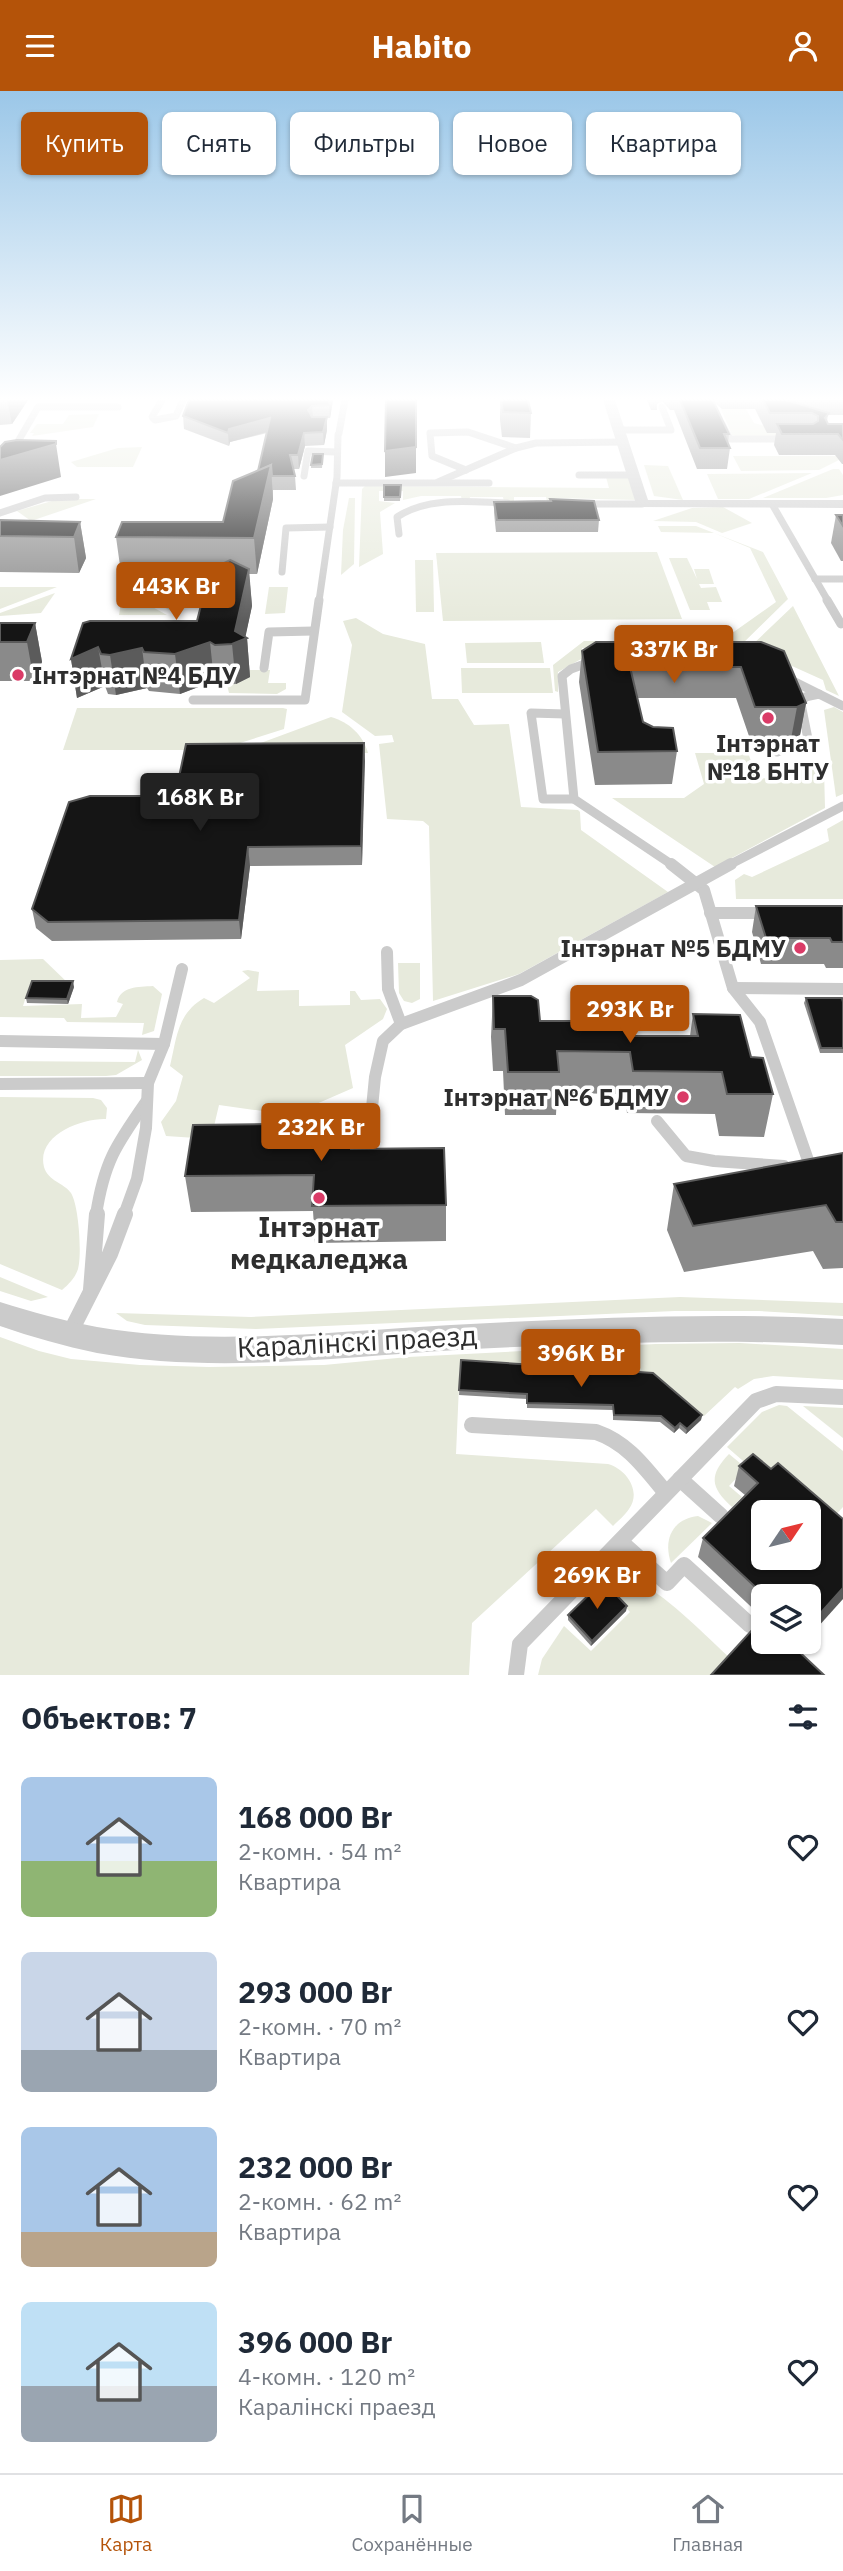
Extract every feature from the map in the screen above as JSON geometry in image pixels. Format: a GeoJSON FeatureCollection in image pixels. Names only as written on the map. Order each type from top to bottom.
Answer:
{"type":"FeatureCollection","features":[{"type":"Feature","properties":{"kind":"street"},"geometry":{"type":"LineString","coordinates":[[634,475],[642,504],[843,504]]}},
{"type":"Feature","properties":{"kind":"street","name":"Каралінскі праезд"},"geometry":{"type":"LineString","coordinates":[[0,1314],[68,1335],[142,1345],[268,1348],[655,1327],[785,1328],[843,1332]]}},
{"type":"Feature","properties":{"kind":"lane"},"geometry":{"type":"LineString","coordinates":[[193,700],[304,700],[336,474]]}},
{"type":"Feature","properties":{"kind":"lane"},"geometry":{"type":"LineString","coordinates":[[438,482],[457,474]]}},
{"type":"Feature","properties":{"kind":"lane"},"geometry":{"type":"LineString","coordinates":[[579,475],[634,475]]}},
{"type":"Feature","properties":{"kind":"lane"},"geometry":{"type":"LineString","coordinates":[[336,483],[489,483]]}},
{"type":"Feature","properties":{"kind":"lane"},"geometry":{"type":"LineString","coordinates":[[0,513],[45,498],[76,497]]}},
{"type":"Feature","properties":{"kind":"lane"},"geometry":{"type":"LineString","coordinates":[[399,534],[397,517],[417,506],[436,503],[517,503]]}},
{"type":"Feature","properties":{"kind":"lane"},"geometry":{"type":"LineString","coordinates":[[573,504],[642,504]]}},
{"type":"Feature","properties":{"kind":"lane"},"geometry":{"type":"LineString","coordinates":[[772,504],[841,624]]}},
{"type":"Feature","properties":{"kind":"lane"},"geometry":{"type":"LineString","coordinates":[[282,572],[286,528],[330,527]]}},
{"type":"Feature","properties":{"kind":"lane"},"geometry":{"type":"LineString","coordinates":[[815,579],[843,579]]}},
{"type":"Feature","properties":{"kind":"lane"},"geometry":{"type":"LineString","coordinates":[[264,668],[269,632],[313,631]]}},
{"type":"Feature","properties":{"kind":"lane"},"geometry":{"type":"LineString","coordinates":[[574,799],[562,676],[587,661],[598,661]]}},
{"type":"Feature","properties":{"kind":"lane"},"geometry":{"type":"LineString","coordinates":[[773,671],[843,706]]}},
{"type":"Feature","properties":{"kind":"lane"},"geometry":{"type":"LineString","coordinates":[[777,752],[808,739],[801,704],[805,698],[819,694]]}},
{"type":"Feature","properties":{"kind":"lane"},"geometry":{"type":"LineString","coordinates":[[565,714],[531,713],[542,799],[574,799],[704,890],[733,988],[760,1022],[815,1167],[773,1166],[686,1156],[657,1121]]}},
{"type":"Feature","properties":{"kind":"lane"},"geometry":{"type":"LineString","coordinates":[[329,1146],[375,1150],[375,1077],[383,1041],[401,1024],[495,995],[843,806]]}},
{"type":"Feature","properties":{"kind":"lane"},"geometry":{"type":"LineString","coordinates":[[710,913],[777,913]]}},
{"type":"Feature","properties":{"kind":"lane"},"geometry":{"type":"LineString","coordinates":[[387,952],[388,989],[401,1024]]}},
{"type":"Feature","properties":{"kind":"lane"},"geometry":{"type":"LineString","coordinates":[[68,1335],[110,1254],[137,1179],[146,1129],[148,1083],[164,1044],[182,969]]}},
{"type":"Feature","properties":{"kind":"lane"},"geometry":{"type":"LineString","coordinates":[[733,988],[843,989]]}},
{"type":"Feature","properties":{"kind":"lane"},"geometry":{"type":"LineString","coordinates":[[0,1041],[164,1044]]}},
{"type":"Feature","properties":{"kind":"lane"},"geometry":{"type":"LineString","coordinates":[[0,1084],[148,1083]]}},
{"type":"Feature","properties":{"kind":"lane"},"geometry":{"type":"LineString","coordinates":[[91,1293],[91,1246],[104,1174],[119,1138],[147,1102]]}},
{"type":"Feature","properties":{"kind":"lane"},"geometry":{"type":"LineString","coordinates":[[516,1675],[520,1644],[760,1398],[786,1394],[843,1397]]}},
{"type":"Feature","properties":{"kind":"lane"},"geometry":{"type":"LineString","coordinates":[[472,1425],[596,1432],[608,1435],[621,1442],[666,1493]]}},
{"type":"Feature","properties":{"kind":"lane"},"geometry":{"type":"LineString","coordinates":[[680,1479],[721,1516]]}},
{"type":"Feature","properties":{"kind":"lane"},"geometry":{"type":"LineString","coordinates":[[621,1542],[667,1583],[684,1565],[750,1625]]}},
{"type":"Feature","properties":{"kind":"shaded area"},"geometry":{"type":"Polygon","coordinates":[[[647,474],[671,474],[683,500],[654,496],[647,474]]]}},
{"type":"Feature","properties":{"kind":"shaded area"},"geometry":{"type":"Polygon","coordinates":[[[707,474],[810,474],[749,499],[718,499],[707,474]]]}},
{"type":"Feature","properties":{"kind":"shaded area"},"geometry":{"type":"Polygon","coordinates":[[[821,474],[843,475],[843,495],[826,498],[763,498],[821,474]]]}},
{"type":"Feature","properties":{"kind":"shaded area"},"geometry":{"type":"Polygon","coordinates":[[[630,476],[638,500],[555,498],[555,502],[547,502],[546,497],[514,497],[514,502],[504,502],[503,497],[470,497],[469,501],[462,501],[461,496],[421,496],[403,500],[403,491],[379,491],[379,501],[395,503],[380,512],[383,554],[359,567],[362,489],[365,486],[609,488],[606,477],[630,476]]]}},
{"type":"Feature","properties":{"kind":"shaded area"},"geometry":{"type":"Polygon","coordinates":[[[349,498],[355,498],[354,564],[341,575],[343,530],[349,498]]]}},
{"type":"Feature","properties":{"kind":"shaded area"},"geometry":{"type":"Polygon","coordinates":[[[59,499],[96,499],[31,521],[17,511],[59,499]]]}},
{"type":"Feature","properties":{"kind":"shaded area"},"geometry":{"type":"Polygon","coordinates":[[[723,507],[752,523],[722,533],[696,522],[653,521],[692,508],[723,507]]]}},
{"type":"Feature","properties":{"kind":"shaded area"},"geometry":{"type":"Polygon","coordinates":[[[658,526],[696,526],[763,552],[788,599],[737,649],[582,648],[583,658],[558,672],[558,692],[555,691],[553,665],[584,641],[721,641],[776,602],[750,548],[714,533],[661,532],[658,526]]]}},
{"type":"Feature","properties":{"kind":"shaded area"},"geometry":{"type":"Polygon","coordinates":[[[657,552],[682,619],[443,621],[436,553],[657,552]]]}},
{"type":"Feature","properties":{"kind":"shaded area"},"geometry":{"type":"Polygon","coordinates":[[[669,558],[687,558],[697,579],[694,569],[709,569],[714,584],[699,584],[701,588],[716,587],[722,602],[707,602],[710,610],[690,610],[669,558]]]}},
{"type":"Feature","properties":{"kind":"shaded area"},"geometry":{"type":"Polygon","coordinates":[[[415,560],[433,560],[434,612],[416,612],[415,560]]]}},
{"type":"Feature","properties":{"kind":"shaded area"},"geometry":{"type":"Polygon","coordinates":[[[0,587],[57,587],[0,609],[0,587]]]}},
{"type":"Feature","properties":{"kind":"shaded area"},"geometry":{"type":"Polygon","coordinates":[[[127,587],[178,587],[171,611],[127,587]]]}},
{"type":"Feature","properties":{"kind":"shaded area"},"geometry":{"type":"Polygon","coordinates":[[[269,587],[288,587],[285,613],[265,614],[269,587]]]}},
{"type":"Feature","properties":{"kind":"shaded area"},"geometry":{"type":"Polygon","coordinates":[[[123,591],[167,615],[119,615],[123,591]]]}},
{"type":"Feature","properties":{"kind":"shaded area"},"geometry":{"type":"Polygon","coordinates":[[[55,593],[41,613],[0,616],[0,613],[55,593]]]}},
{"type":"Feature","properties":{"kind":"shaded area"},"geometry":{"type":"Polygon","coordinates":[[[793,606],[839,696],[826,690],[823,680],[750,647],[793,606]]]}},
{"type":"Feature","properties":{"kind":"shaded area"},"geometry":{"type":"Polygon","coordinates":[[[356,618],[383,634],[425,644],[432,699],[458,699],[474,725],[509,724],[521,807],[578,810],[581,830],[668,892],[519,974],[433,1001],[429,826],[423,821],[387,819],[379,744],[394,742],[392,735],[375,736],[342,712],[352,645],[343,621],[356,618]]]}},
{"type":"Feature","properties":{"kind":"shaded area"},"geometry":{"type":"Polygon","coordinates":[[[541,642],[544,663],[467,663],[465,643],[541,642]]]}},
{"type":"Feature","properties":{"kind":"shaded area"},"geometry":{"type":"Polygon","coordinates":[[[461,668],[550,668],[553,693],[462,693],[461,668]]]}},
{"type":"Feature","properties":{"kind":"shaded area"},"geometry":{"type":"Polygon","coordinates":[[[238,670],[270,670],[268,683],[286,683],[286,689],[277,694],[229,693],[227,685],[236,684],[238,670]]]}},
{"type":"Feature","properties":{"kind":"shaded area"},"geometry":{"type":"Polygon","coordinates":[[[834,707],[843,712],[843,794],[836,797],[824,710],[834,707]]]}},
{"type":"Feature","properties":{"kind":"shaded area"},"geometry":{"type":"Polygon","coordinates":[[[77,708],[287,709],[284,729],[218,750],[63,750],[77,708]]]}},
{"type":"Feature","properties":{"kind":"shaded area"},"geometry":{"type":"Polygon","coordinates":[[[331,717],[354,730],[363,740],[368,753],[234,753],[331,717]]]}},
{"type":"Feature","properties":{"kind":"shaded area"},"geometry":{"type":"Polygon","coordinates":[[[695,753],[748,753],[758,779],[768,778],[781,767],[824,769],[825,808],[715,867],[612,798],[684,798],[704,784],[695,753]]]}},
{"type":"Feature","properties":{"kind":"shaded area"},"geometry":{"type":"Polygon","coordinates":[[[843,820],[843,899],[736,899],[735,880],[744,874],[752,877],[829,841],[827,829],[843,820]]]}},
{"type":"Feature","properties":{"kind":"shaded area"},"geometry":{"type":"Polygon","coordinates":[[[43,959],[69,984],[30,984],[23,1006],[82,1004],[81,1018],[116,1017],[123,1004],[117,1002],[122,993],[131,988],[153,986],[162,994],[154,1031],[142,1035],[144,1023],[67,1022],[64,1018],[0,1017],[0,960],[43,959]]]}},
{"type":"Feature","properties":{"kind":"shaded area"},"geometry":{"type":"Polygon","coordinates":[[[398,963],[420,963],[420,999],[412,1003],[404,1001],[399,993],[398,963]]]}},
{"type":"Feature","properties":{"kind":"shaded area"},"geometry":{"type":"Polygon","coordinates":[[[242,971],[259,972],[257,991],[299,990],[299,1006],[350,1005],[350,991],[355,991],[361,1000],[380,999],[387,1009],[383,1019],[345,1045],[353,1088],[291,1115],[219,1105],[211,1139],[166,1136],[161,1122],[176,1101],[183,1076],[170,1066],[183,1019],[195,1004],[204,998],[214,1003],[250,978],[242,971]]]}},
{"type":"Feature","properties":{"kind":"shaded area"},"geometry":{"type":"Polygon","coordinates":[[[138,1050],[142,1060],[116,1075],[0,1076],[0,1061],[135,1062],[138,1050]]]}},
{"type":"Feature","properties":{"kind":"shaded area"},"geometry":{"type":"Polygon","coordinates":[[[0,1097],[93,1098],[101,1100],[107,1108],[106,1119],[74,1125],[54,1137],[43,1156],[46,1172],[71,1193],[78,1219],[78,1269],[72,1281],[62,1290],[0,1264],[0,1097]]]}},
{"type":"Feature","properties":{"kind":"shaded area"},"geometry":{"type":"Polygon","coordinates":[[[0,1277],[48,1297],[31,1301],[0,1291],[0,1277]]]}},
{"type":"Feature","properties":{"kind":"shaded area"},"geometry":{"type":"Polygon","coordinates":[[[680,1297],[843,1303],[843,1316],[759,1311],[675,1311],[256,1329],[145,1325],[127,1321],[116,1313],[251,1317],[680,1297]]]}},
{"type":"Feature","properties":{"kind":"shaded area"},"geometry":{"type":"Polygon","coordinates":[[[0,1337],[71,1359],[209,1367],[324,1365],[408,1357],[656,1344],[740,1343],[843,1349],[843,1380],[773,1376],[754,1379],[738,1389],[735,1387],[704,1416],[654,1374],[460,1363],[456,1454],[608,1464],[626,1476],[634,1495],[629,1509],[613,1526],[596,1509],[472,1623],[469,1675],[0,1675],[0,1337]]]}},
{"type":"Feature","properties":{"kind":"shaded area"},"geometry":{"type":"Polygon","coordinates":[[[779,1405],[787,1406],[843,1451],[843,1507],[833,1518],[821,1511],[821,1500],[801,1500],[765,1480],[727,1447],[762,1412],[779,1405]]]}},
{"type":"Feature","properties":{"kind":"shaded area"},"geometry":{"type":"Polygon","coordinates":[[[803,1406],[843,1408],[843,1438],[803,1406]]]}},
{"type":"Feature","properties":{"kind":"shaded area"},"geometry":{"type":"Polygon","coordinates":[[[729,1454],[746,1468],[729,1486],[742,1497],[732,1507],[719,1493],[715,1481],[718,1468],[729,1454]]]}},
{"type":"Feature","properties":{"kind":"shaded area"},"geometry":{"type":"Polygon","coordinates":[[[698,1516],[712,1523],[671,1563],[668,1546],[672,1532],[682,1521],[698,1516]]]}},
{"type":"Feature","properties":{"kind":"shaded area"},"geometry":{"type":"Polygon","coordinates":[[[627,1579],[651,1589],[730,1658],[715,1675],[538,1675],[542,1659],[564,1626],[591,1651],[630,1612],[607,1587],[627,1579]]]}},
{"type":"Feature","properties":{"kind":"building"},"geometry":{"type":"Polygon","coordinates":[[[250,474],[269,474],[254,538],[116,537],[122,522],[223,522],[233,481],[250,474]]]}},
{"type":"Feature","properties":{"kind":"building"},"geometry":{"type":"Polygon","coordinates":[[[272,474],[295,476],[272,476],[272,474]]]}},
{"type":"Feature","properties":{"kind":"building"},"geometry":{"type":"Polygon","coordinates":[[[384,485],[401,485],[400,497],[384,497],[384,485]]]}},
{"type":"Feature","properties":{"kind":"building"},"geometry":{"type":"Polygon","coordinates":[[[550,499],[594,501],[599,520],[497,520],[494,502],[551,501],[550,499]]]}},
{"type":"Feature","properties":{"kind":"building"},"geometry":{"type":"Polygon","coordinates":[[[836,515],[843,515],[843,526],[836,515]]]}},
{"type":"Feature","properties":{"kind":"building"},"geometry":{"type":"Polygon","coordinates":[[[0,520],[80,522],[74,537],[0,536],[0,520]]]}},
{"type":"Feature","properties":{"kind":"building"},"geometry":{"type":"Polygon","coordinates":[[[230,560],[249,569],[235,631],[247,638],[232,644],[215,645],[210,642],[175,654],[144,652],[142,648],[110,655],[101,654],[98,647],[71,659],[83,623],[197,621],[210,570],[230,560]]]}},
{"type":"Feature","properties":{"kind":"building"},"geometry":{"type":"Polygon","coordinates":[[[0,623],[35,623],[27,642],[0,642],[0,623]]]}},
{"type":"Feature","properties":{"kind":"building"},"geometry":{"type":"Polygon","coordinates":[[[596,642],[761,642],[784,651],[806,703],[797,707],[755,707],[741,667],[630,667],[643,722],[653,727],[673,728],[677,751],[598,752],[582,651],[596,642]]]}},
{"type":"Feature","properties":{"kind":"building"},"geometry":{"type":"Polygon","coordinates":[[[364,743],[361,846],[248,847],[239,920],[48,922],[32,909],[69,802],[90,796],[175,796],[186,744],[364,743]]]}},
{"type":"Feature","properties":{"kind":"building"},"geometry":{"type":"Polygon","coordinates":[[[756,906],[843,906],[843,942],[832,942],[830,938],[766,938],[756,906]]]}},
{"type":"Feature","properties":{"kind":"building"},"geometry":{"type":"Polygon","coordinates":[[[32,981],[73,981],[67,999],[26,998],[32,981]]]}},
{"type":"Feature","properties":{"kind":"building"},"geometry":{"type":"Polygon","coordinates":[[[493,996],[531,996],[538,1000],[540,1021],[575,1021],[574,1016],[624,1016],[628,1036],[698,1036],[693,1014],[740,1015],[751,1057],[763,1058],[773,1094],[727,1094],[722,1072],[633,1071],[630,1052],[557,1051],[559,1072],[508,1072],[505,1029],[494,1029],[493,996]]]}},
{"type":"Feature","properties":{"kind":"building"},"geometry":{"type":"Polygon","coordinates":[[[806,998],[842,998],[843,1048],[821,1048],[806,998]]]}},
{"type":"Feature","properties":{"kind":"building"},"geometry":{"type":"Polygon","coordinates":[[[352,1123],[351,1149],[444,1148],[446,1205],[312,1206],[314,1175],[185,1176],[193,1125],[352,1123]]]}},
{"type":"Feature","properties":{"kind":"building"},"geometry":{"type":"Polygon","coordinates":[[[843,1153],[843,1222],[836,1222],[826,1205],[693,1226],[674,1184],[843,1153]]]}},
{"type":"Feature","properties":{"kind":"building"},"geometry":{"type":"Polygon","coordinates":[[[461,1360],[653,1373],[702,1415],[687,1429],[680,1423],[675,1428],[661,1416],[614,1415],[613,1405],[527,1403],[527,1394],[459,1390],[461,1360]]]}},
{"type":"Feature","properties":{"kind":"building"},"geometry":{"type":"Polygon","coordinates":[[[753,1454],[771,1469],[778,1463],[821,1500],[751,1500],[751,1570],[821,1570],[821,1500],[843,1519],[843,1588],[821,1613],[821,1584],[752,1584],[703,1538],[758,1483],[739,1466],[753,1454]]]}},
{"type":"Feature","properties":{"kind":"building"},"geometry":{"type":"Polygon","coordinates":[[[603,1581],[627,1606],[592,1641],[568,1615],[603,1581]]]}},
{"type":"Feature","properties":{"kind":"building"},"geometry":{"type":"Polygon","coordinates":[[[751,1631],[751,1654],[802,1654],[824,1675],[711,1675],[751,1631]]]}},
{"type":"Feature","properties":{"kind":"place","name":"Інтэрнат №4 БДУ"},"geometry":{"type":"Point","coordinates":[18,675]}},
{"type":"Feature","properties":{"kind":"place","name":"Інтэрнат №18 БНТУ"},"geometry":{"type":"Point","coordinates":[768,718]}},
{"type":"Feature","properties":{"kind":"place","name":"Інтэрнат №5 БДМУ"},"geometry":{"type":"Point","coordinates":[800,948]}},
{"type":"Feature","properties":{"kind":"place","name":"Інтэрнат №6 БДМУ"},"geometry":{"type":"Point","coordinates":[683,1097]}},
{"type":"Feature","properties":{"kind":"place","name":"Інтэрнат медкаледжа"},"geometry":{"type":"Point","coordinates":[319,1198]}}]}
